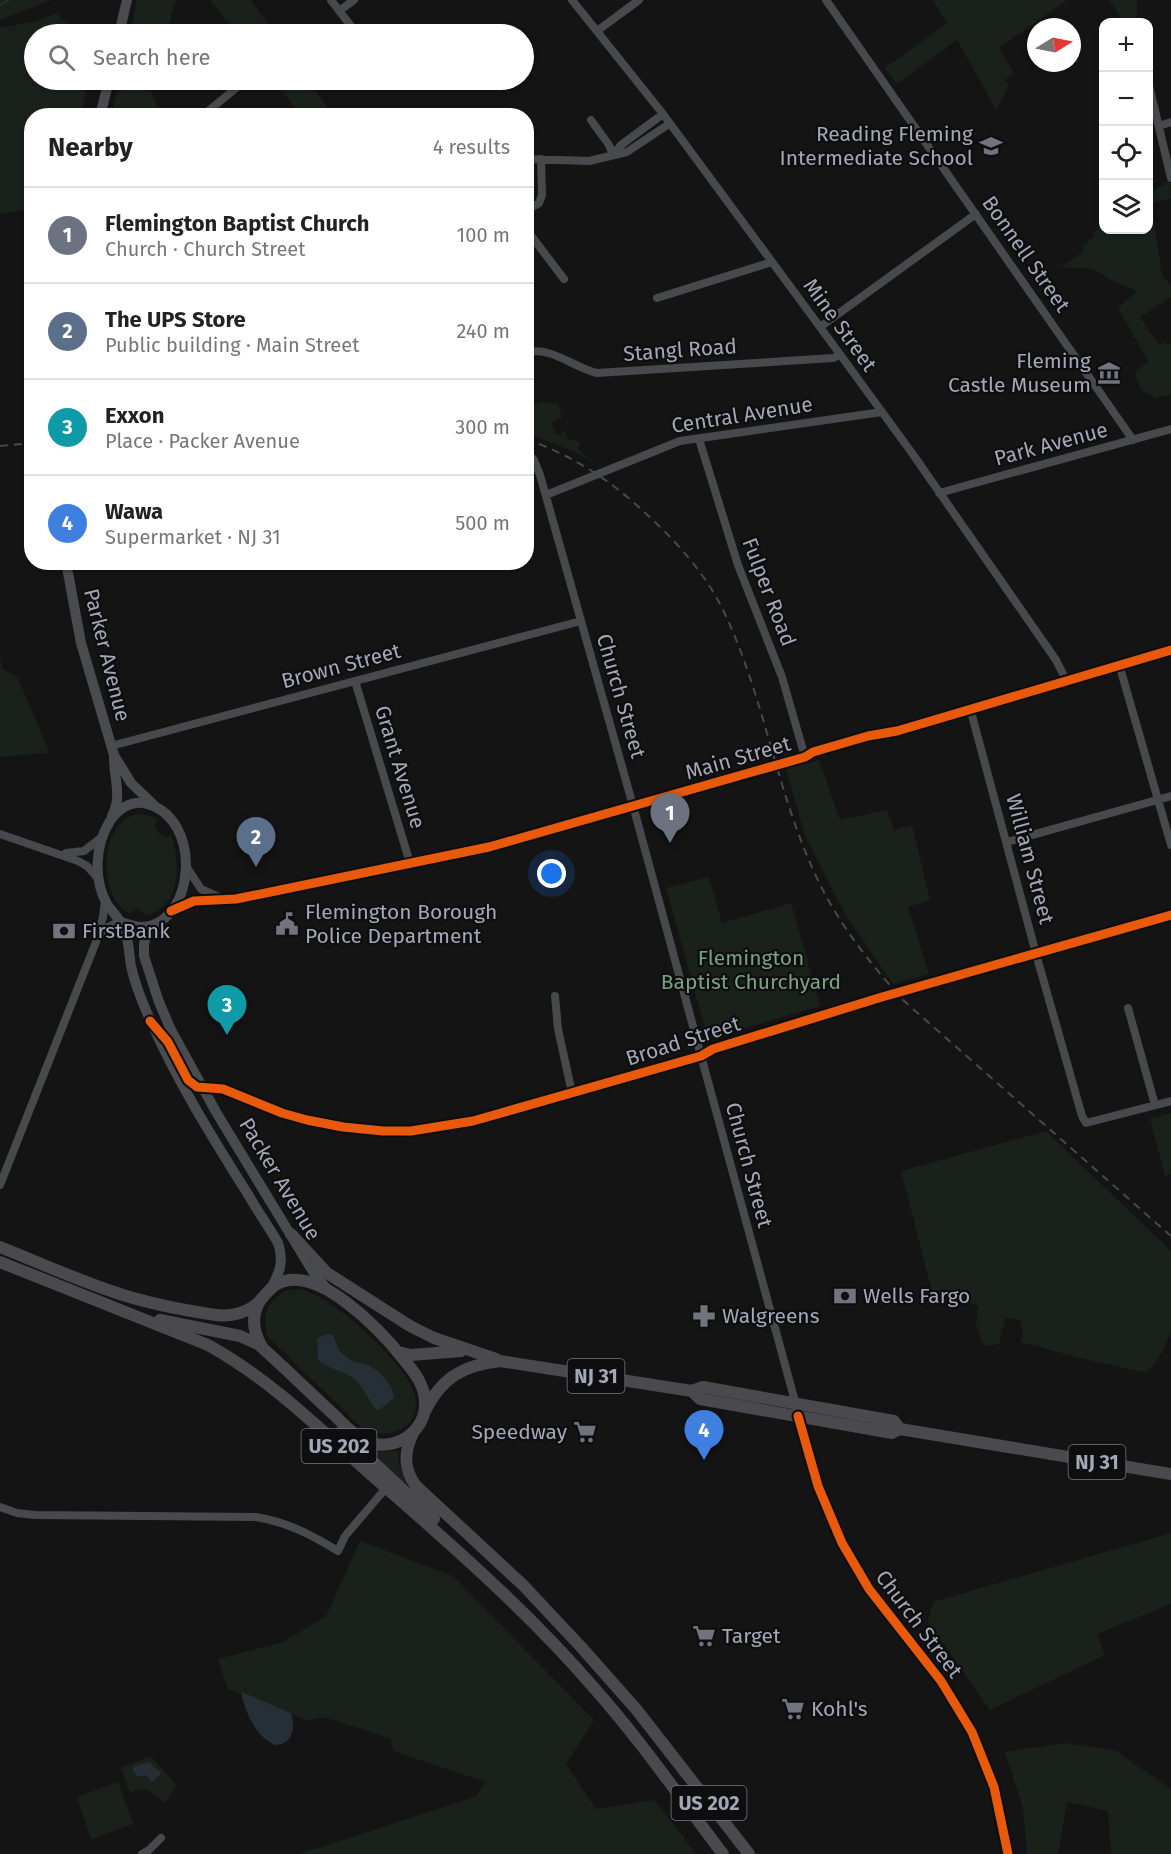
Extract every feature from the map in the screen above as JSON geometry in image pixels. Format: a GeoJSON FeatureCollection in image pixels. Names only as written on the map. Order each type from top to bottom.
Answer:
{"type":"FeatureCollection","features":[{"type":"Feature","properties":{"kind":"highway"},"geometry":{"type":"LineString","coordinates":[[291,1234],[320,1266],[346,1286],[426,1335],[471,1351]]}},
{"type":"Feature","properties":{"kind":"highway"},"geometry":{"type":"LineString","coordinates":[[0,1247],[116,1293],[222,1316],[252,1308],[272,1288],[284,1281],[299,1280],[313,1283],[331,1292],[377,1329],[398,1352],[422,1387],[425,1412]]}},
{"type":"Feature","properties":{"kind":"highway","name":"US 202"},"geometry":{"type":"LineString","coordinates":[[0,1262],[208,1345],[235,1361],[270,1387],[387,1488],[535,1623],[616,1713],[723,1854]]}},
{"type":"Feature","properties":{"kind":"highway"},"geometry":{"type":"LineString","coordinates":[[262,1298],[256,1310],[254,1328],[257,1338],[267,1352]]}},
{"type":"Feature","properties":{"kind":"highway"},"geometry":{"type":"LineString","coordinates":[[117,1309],[240,1336],[258,1344],[353,1432],[371,1443],[393,1443],[410,1435],[417,1428]]}},
{"type":"Feature","properties":{"kind":"highway","name":"NJ 31"},"geometry":{"type":"LineString","coordinates":[[398,1352],[411,1355],[471,1351],[500,1361],[692,1391],[703,1387],[894,1421],[900,1429]]}},
{"type":"Feature","properties":{"kind":"highway","name":"NJ 31"},"geometry":{"type":"LineString","coordinates":[[425,1412],[434,1394],[449,1378],[469,1367],[500,1361]]}},
{"type":"Feature","properties":{"kind":"highway","name":"NJ 31"},"geometry":{"type":"LineString","coordinates":[[692,1391],[700,1399],[892,1433],[900,1429],[1171,1474]]}},
{"type":"Feature","properties":{"kind":"highway"},"geometry":{"type":"LineString","coordinates":[[317,1399],[332,1424],[479,1562],[535,1623]]}},
{"type":"Feature","properties":{"kind":"highway","name":"US 202"},"geometry":{"type":"LineString","coordinates":[[425,1412],[407,1447],[409,1475],[416,1486],[523,1585],[582,1648],[636,1708],[749,1854]]}},
{"type":"Feature","properties":{"kind":"main road"},"geometry":{"type":"LineString","coordinates":[[121,24],[127,0]]}},
{"type":"Feature","properties":{"kind":"main road"},"geometry":{"type":"LineString","coordinates":[[102,108],[106,90]]}},
{"type":"Feature","properties":{"kind":"main road","name":"Parker Avenue"},"geometry":{"type":"LineString","coordinates":[[67,570],[81,643],[112,751],[119,791],[117,805],[111,819]]}},
{"type":"Feature","properties":{"kind":"main road","name":"Parker Avenue"},"geometry":{"type":"LineString","coordinates":[[112,751],[137,790],[158,808]]}},
{"type":"Feature","properties":{"kind":"main road"},"geometry":{"type":"LineString","coordinates":[[136,803],[158,808],[172,819],[180,832],[186,866],[181,895],[171,911],[159,922],[140,927],[121,921],[105,900],[100,882],[98,859],[102,837],[111,819],[120,810],[136,803]]}},
{"type":"Feature","properties":{"kind":"main road","name":"Packer Avenue"},"geometry":{"type":"LineString","coordinates":[[121,921],[126,932],[135,979],[150,1021],[177,1076],[278,1243],[281,1257],[280,1272],[272,1288]]}},
{"type":"Feature","properties":{"kind":"main road","name":"Packer Avenue"},"geometry":{"type":"LineString","coordinates":[[159,922],[148,932],[144,944],[147,968],[171,1030],[202,1088],[315,1275],[331,1292]]}},
{"type":"Feature","properties":{"kind":"street"},"geometry":{"type":"LineString","coordinates":[[331,0],[349,24]]}},
{"type":"Feature","properties":{"kind":"street"},"geometry":{"type":"LineString","coordinates":[[339,11],[354,0]]}},
{"type":"Feature","properties":{"kind":"street","name":"Mine Street"},"geometry":{"type":"LineString","coordinates":[[572,0],[663,114],[882,412],[1056,660],[1066,680]]}},
{"type":"Feature","properties":{"kind":"street"},"geometry":{"type":"LineString","coordinates":[[597,31],[639,0]]}},
{"type":"Feature","properties":{"kind":"street","name":"Bonnell Street"},"geometry":{"type":"LineString","coordinates":[[826,0],[1132,440]]}},
{"type":"Feature","properties":{"kind":"street"},"geometry":{"type":"LineString","coordinates":[[212,108],[234,90]]}},
{"type":"Feature","properties":{"kind":"street"},"geometry":{"type":"LineString","coordinates":[[1153,99],[1171,178]]}},
{"type":"Feature","properties":{"kind":"street"},"geometry":{"type":"LineString","coordinates":[[613,155],[621,145],[663,114]]}},
{"type":"Feature","properties":{"kind":"street"},"geometry":{"type":"LineString","coordinates":[[591,120],[613,155]]}},
{"type":"Feature","properties":{"kind":"street"},"geometry":{"type":"LineString","coordinates":[[1159,126],[1171,122]]}},
{"type":"Feature","properties":{"kind":"street"},"geometry":{"type":"LineString","coordinates":[[534,159],[589,161],[627,152],[669,124]]}},
{"type":"Feature","properties":{"kind":"street"},"geometry":{"type":"LineString","coordinates":[[534,206],[539,203],[542,195],[541,159]]}},
{"type":"Feature","properties":{"kind":"street"},"geometry":{"type":"LineString","coordinates":[[820,327],[976,214]]}},
{"type":"Feature","properties":{"kind":"street"},"geometry":{"type":"LineString","coordinates":[[534,240],[564,279]]}},
{"type":"Feature","properties":{"kind":"street"},"geometry":{"type":"LineString","coordinates":[[657,297],[772,262]]}},
{"type":"Feature","properties":{"kind":"street","name":"Stangl Road"},"geometry":{"type":"LineString","coordinates":[[534,351],[540,350],[582,369],[597,373],[834,358],[839,354]]}},
{"type":"Feature","properties":{"kind":"street","name":"Central Avenue"},"geometry":{"type":"LineString","coordinates":[[546,495],[674,442],[882,412]]}},
{"type":"Feature","properties":{"kind":"street","name":"Park Avenue"},"geometry":{"type":"LineString","coordinates":[[939,493],[1171,429]]}},
{"type":"Feature","properties":{"kind":"street","name":"Fulper Road"},"geometry":{"type":"LineString","coordinates":[[699,439],[736,557],[782,677],[805,757]]}},
{"type":"Feature","properties":{"kind":"street","name":"Church Street"},"geometry":{"type":"LineString","coordinates":[[534,460],[546,495],[634,807],[818,1486],[842,1543],[869,1589],[941,1681],[972,1732],[994,1787],[1008,1854]]}},
{"type":"Feature","properties":{"kind":"street","name":"Brown Street"},"geometry":{"type":"LineString","coordinates":[[112,751],[355,681],[581,621]]}},
{"type":"Feature","properties":{"kind":"street","name":"Main Street"},"geometry":{"type":"LineString","coordinates":[[171,911],[194,901],[227,900],[489,847],[634,807],[805,757],[868,736],[897,731],[1171,650]]}},
{"type":"Feature","properties":{"kind":"street"},"geometry":{"type":"LineString","coordinates":[[1119,664],[1171,845]]}},
{"type":"Feature","properties":{"kind":"street","name":"Grant Avenue"},"geometry":{"type":"LineString","coordinates":[[355,681],[410,863]]}},
{"type":"Feature","properties":{"kind":"street","name":"William Street"},"geometry":{"type":"LineString","coordinates":[[970,708],[1079,1108],[1086,1123],[1155,1105]]}},
{"type":"Feature","properties":{"kind":"street"},"geometry":{"type":"LineString","coordinates":[[1007,842],[1171,796]]}},
{"type":"Feature","properties":{"kind":"street"},"geometry":{"type":"LineString","coordinates":[[0,834],[58,852],[87,866],[100,882]]}},
{"type":"Feature","properties":{"kind":"street"},"geometry":{"type":"LineString","coordinates":[[58,852],[84,851],[102,837]]}},
{"type":"Feature","properties":{"kind":"street"},"geometry":{"type":"LineString","coordinates":[[186,866],[201,889],[227,900]]}},
{"type":"Feature","properties":{"kind":"street"},"geometry":{"type":"LineString","coordinates":[[0,1185],[96,942],[105,900]]}},
{"type":"Feature","properties":{"kind":"street","name":"Broad Street"},"geometry":{"type":"LineString","coordinates":[[202,1088],[224,1089],[282,1113],[343,1127],[398,1131],[457,1125],[701,1056],[713,1049],[851,1006],[1171,915]]}},
{"type":"Feature","properties":{"kind":"street"},"geometry":{"type":"LineString","coordinates":[[96,942],[108,927],[121,921]]}},
{"type":"Feature","properties":{"kind":"street"},"geometry":{"type":"LineString","coordinates":[[555,996],[558,1029],[572,1094]]}},
{"type":"Feature","properties":{"kind":"street"},"geometry":{"type":"LineString","coordinates":[[1128,1008],[1155,1105],[1171,1101]]}},
{"type":"Feature","properties":{"kind":"street"},"geometry":{"type":"LineString","coordinates":[[150,1021],[168,1042],[189,1080],[202,1088]]}},
{"type":"Feature","properties":{"kind":"street"},"geometry":{"type":"LineString","coordinates":[[260,1213],[273,1204]]}},
{"type":"Feature","properties":{"kind":"street"},"geometry":{"type":"LineString","coordinates":[[0,1507],[17,1513],[35,1515],[264,1519],[299,1529],[338,1551],[345,1536],[387,1488]]}},
{"type":"Feature","properties":{"kind":"street"},"geometry":{"type":"LineString","coordinates":[[142,1854],[161,1838]]}},
{"type":"Feature","properties":{"kind":"green space"},"geometry":{"type":"Polygon","coordinates":[[[0,0],[51,0],[0,20],[0,0]]]}},
{"type":"Feature","properties":{"kind":"green space"},"geometry":{"type":"Polygon","coordinates":[[[137,0],[176,0],[169,24],[132,24],[137,0]]]}},
{"type":"Feature","properties":{"kind":"green space"},"geometry":{"type":"Polygon","coordinates":[[[210,0],[251,0],[268,24],[229,24],[210,0]]]}},
{"type":"Feature","properties":{"kind":"green space"},"geometry":{"type":"Polygon","coordinates":[[[933,0],[1067,0],[1042,18],[1027,18],[1027,28],[999,48],[1014,73],[1005,80],[1009,86],[996,109],[957,40],[897,84],[885,68],[947,23],[933,0]]]}},
{"type":"Feature","properties":{"kind":"green space"},"geometry":{"type":"Polygon","coordinates":[[[1109,0],[1137,0],[1137,16],[1122,18],[1109,0]]]}},
{"type":"Feature","properties":{"kind":"green space"},"geometry":{"type":"Polygon","coordinates":[[[57,13],[69,24],[24,24],[24,90],[87,90],[83,108],[24,108],[24,210],[0,214],[0,28],[36,21],[57,13]]]}},
{"type":"Feature","properties":{"kind":"green space"},"geometry":{"type":"Polygon","coordinates":[[[117,90],[150,90],[157,108],[135,108],[113,108],[117,90]]]}},
{"type":"Feature","properties":{"kind":"green space"},"geometry":{"type":"Polygon","coordinates":[[[281,90],[315,90],[328,108],[295,108],[281,90]]]}},
{"type":"Feature","properties":{"kind":"green space"},"geometry":{"type":"Polygon","coordinates":[[[1170,181],[1171,199],[1157,201],[1153,204],[1153,191],[1170,181]]]}},
{"type":"Feature","properties":{"kind":"green space"},"geometry":{"type":"Polygon","coordinates":[[[1153,212],[1162,276],[1171,285],[1171,297],[1140,317],[1159,345],[1164,342],[1167,345],[1171,344],[1171,395],[1155,398],[1141,390],[1135,373],[1148,361],[1118,308],[1137,291],[1111,280],[1094,269],[1061,267],[1084,251],[1082,247],[1095,236],[1094,232],[1099,228],[1099,234],[1153,234],[1153,212]]]}},
{"type":"Feature","properties":{"kind":"green space"},"geometry":{"type":"Polygon","coordinates":[[[534,403],[558,404],[562,418],[552,423],[556,434],[560,435],[566,431],[567,439],[580,442],[578,450],[597,464],[575,452],[534,436],[534,403]]]}},
{"type":"Feature","properties":{"kind":"green space"},"geometry":{"type":"Polygon","coordinates":[[[0,654],[2,668],[18,678],[50,753],[0,757],[0,654]]]}},
{"type":"Feature","properties":{"kind":"green space"},"geometry":{"type":"Polygon","coordinates":[[[819,760],[840,820],[887,810],[894,830],[912,825],[930,900],[908,907],[929,974],[893,984],[846,916],[805,836],[786,769],[819,760]]]}},
{"type":"Feature","properties":{"kind":"green space"},"geometry":{"type":"Polygon","coordinates":[[[137,814],[158,819],[155,825],[158,832],[166,837],[171,835],[177,871],[172,895],[166,904],[145,916],[139,908],[131,914],[121,907],[109,885],[107,872],[109,844],[114,832],[124,820],[137,814]]]}},
{"type":"Feature","properties":{"kind":"green space","name":"Flemington Baptist Churchyard"},"geometry":{"type":"Polygon","coordinates":[[[709,877],[722,923],[791,903],[820,1006],[708,1039],[666,888],[709,877]]]}},
{"type":"Feature","properties":{"kind":"green space"},"geometry":{"type":"Polygon","coordinates":[[[1171,1113],[1171,1174],[1165,1176],[1150,1118],[1171,1113]]]}},
{"type":"Feature","properties":{"kind":"green space"},"geometry":{"type":"Polygon","coordinates":[[[1046,1131],[1171,1251],[1171,1333],[1159,1358],[1147,1373],[1021,1342],[1023,1333],[1020,1320],[1005,1318],[999,1344],[984,1346],[976,1325],[978,1306],[932,1291],[901,1171],[1046,1131]]]}},
{"type":"Feature","properties":{"kind":"green space"},"geometry":{"type":"Polygon","coordinates":[[[299,1289],[329,1303],[365,1331],[408,1380],[416,1405],[414,1415],[402,1429],[383,1434],[362,1428],[267,1336],[265,1319],[270,1304],[282,1293],[299,1289]]]}},
{"type":"Feature","properties":{"kind":"green space"},"geometry":{"type":"Polygon","coordinates":[[[369,1450],[382,1452],[398,1450],[399,1466],[407,1486],[369,1450]]]}},
{"type":"Feature","properties":{"kind":"green space"},"geometry":{"type":"Polygon","coordinates":[[[1171,1533],[1171,1604],[1097,1634],[1105,1655],[990,1710],[928,1622],[933,1602],[1171,1533]]]}},
{"type":"Feature","properties":{"kind":"green space"},"geometry":{"type":"Polygon","coordinates":[[[360,1541],[453,1576],[594,1720],[566,1764],[596,1809],[655,1800],[696,1854],[299,1854],[475,1797],[486,1782],[393,1751],[391,1739],[327,1718],[306,1720],[228,1689],[218,1659],[283,1642],[326,1616],[360,1541]]]}},
{"type":"Feature","properties":{"kind":"green space"},"geometry":{"type":"Polygon","coordinates":[[[1065,1743],[1116,1751],[1171,1789],[1171,1854],[1111,1854],[1108,1811],[1067,1802],[1058,1854],[1027,1854],[1023,1808],[1005,1752],[1065,1743]]]}},
{"type":"Feature","properties":{"kind":"green space"},"geometry":{"type":"Polygon","coordinates":[[[150,1756],[177,1785],[165,1803],[146,1789],[130,1792],[121,1768],[150,1756]]]}},
{"type":"Feature","properties":{"kind":"green space"},"geometry":{"type":"Polygon","coordinates":[[[118,1782],[133,1824],[91,1839],[77,1797],[118,1782]]]}},
{"type":"Feature","properties":{"kind":"shaded area"},"geometry":{"type":"Polygon","coordinates":[[[328,1334],[333,1335],[342,1354],[347,1358],[367,1365],[381,1374],[389,1383],[394,1398],[379,1410],[375,1408],[356,1380],[318,1360],[317,1338],[328,1334]]]}},
{"type":"Feature","properties":{"kind":"shaded area"},"geometry":{"type":"Polygon","coordinates":[[[242,1692],[291,1713],[293,1729],[286,1742],[275,1745],[257,1731],[250,1718],[242,1692]]]}},
{"type":"Feature","properties":{"kind":"shaded area"},"geometry":{"type":"Polygon","coordinates":[[[149,1762],[160,1772],[160,1775],[152,1782],[146,1775],[137,1777],[133,1769],[135,1766],[149,1762]]]}},
{"type":"Feature","properties":{"kind":"waterway"},"geometry":{"type":"LineString","coordinates":[[0,5],[9,0]]}},
{"type":"Feature","properties":{"kind":"railway"},"geometry":{"type":"LineString","coordinates":[[534,442],[573,460],[616,488],[666,533],[708,583],[738,644],[790,809],[815,874],[843,925],[878,971],[903,1000],[1171,1236]]}},
{"type":"Feature","properties":{"kind":"railway"},"geometry":{"type":"LineString","coordinates":[[0,446],[24,444]]}},
{"type":"Feature","properties":{"kind":"cycle path"},"geometry":{"type":"LineString","coordinates":[[171,911],[194,901],[236,899],[489,847],[1171,650]]}},
{"type":"Feature","properties":{"kind":"cycle path"},"geometry":{"type":"LineString","coordinates":[[150,1021],[168,1042],[188,1080],[197,1087],[223,1089],[282,1113],[307,1120],[343,1127],[411,1131],[473,1121],[701,1056],[713,1049],[882,997],[1171,915]]}},
{"type":"Feature","properties":{"kind":"cycle path"},"geometry":{"type":"LineString","coordinates":[[798,1416],[818,1486],[842,1543],[869,1589],[941,1681],[972,1732],[994,1787],[1008,1854]]}},
{"type":"Feature","properties":{"kind":"place","name":"Reading Fleming Intermediate School"},"geometry":{"type":"Point","coordinates":[991,146]}},
{"type":"Feature","properties":{"kind":"place","name":"Fleming Castle Museum"},"geometry":{"type":"Point","coordinates":[1109,373]}},
{"type":"Feature","properties":{"kind":"place","name":"Flemington Baptist Church"},"geometry":{"type":"Point","coordinates":[670,843]}},
{"type":"Feature","properties":{"kind":"place","name":"The UPS Store"},"geometry":{"type":"Point","coordinates":[256,867]}},
{"type":"Feature","properties":{"kind":"place","name":"Flemington Borough Police Department"},"geometry":{"type":"Point","coordinates":[287,924]}},
{"type":"Feature","properties":{"kind":"place","name":"FirstBank"},"geometry":{"type":"Point","coordinates":[64,931]}},
{"type":"Feature","properties":{"kind":"place","name":"Exxon"},"geometry":{"type":"Point","coordinates":[227,1035]}},
{"type":"Feature","properties":{"kind":"place","name":"Wells Fargo"},"geometry":{"type":"Point","coordinates":[845,1296]}},
{"type":"Feature","properties":{"kind":"place","name":"Walgreens"},"geometry":{"type":"Point","coordinates":[704,1316]}},
{"type":"Feature","properties":{"kind":"place","name":"Speedway"},"geometry":{"type":"Point","coordinates":[585,1432]}},
{"type":"Feature","properties":{"kind":"place","name":"Wawa"},"geometry":{"type":"Point","coordinates":[704,1460]}},
{"type":"Feature","properties":{"kind":"place","name":"Target"},"geometry":{"type":"Point","coordinates":[704,1636]}},
{"type":"Feature","properties":{"kind":"place","name":"Kohl's"},"geometry":{"type":"Point","coordinates":[793,1709]}}]}
